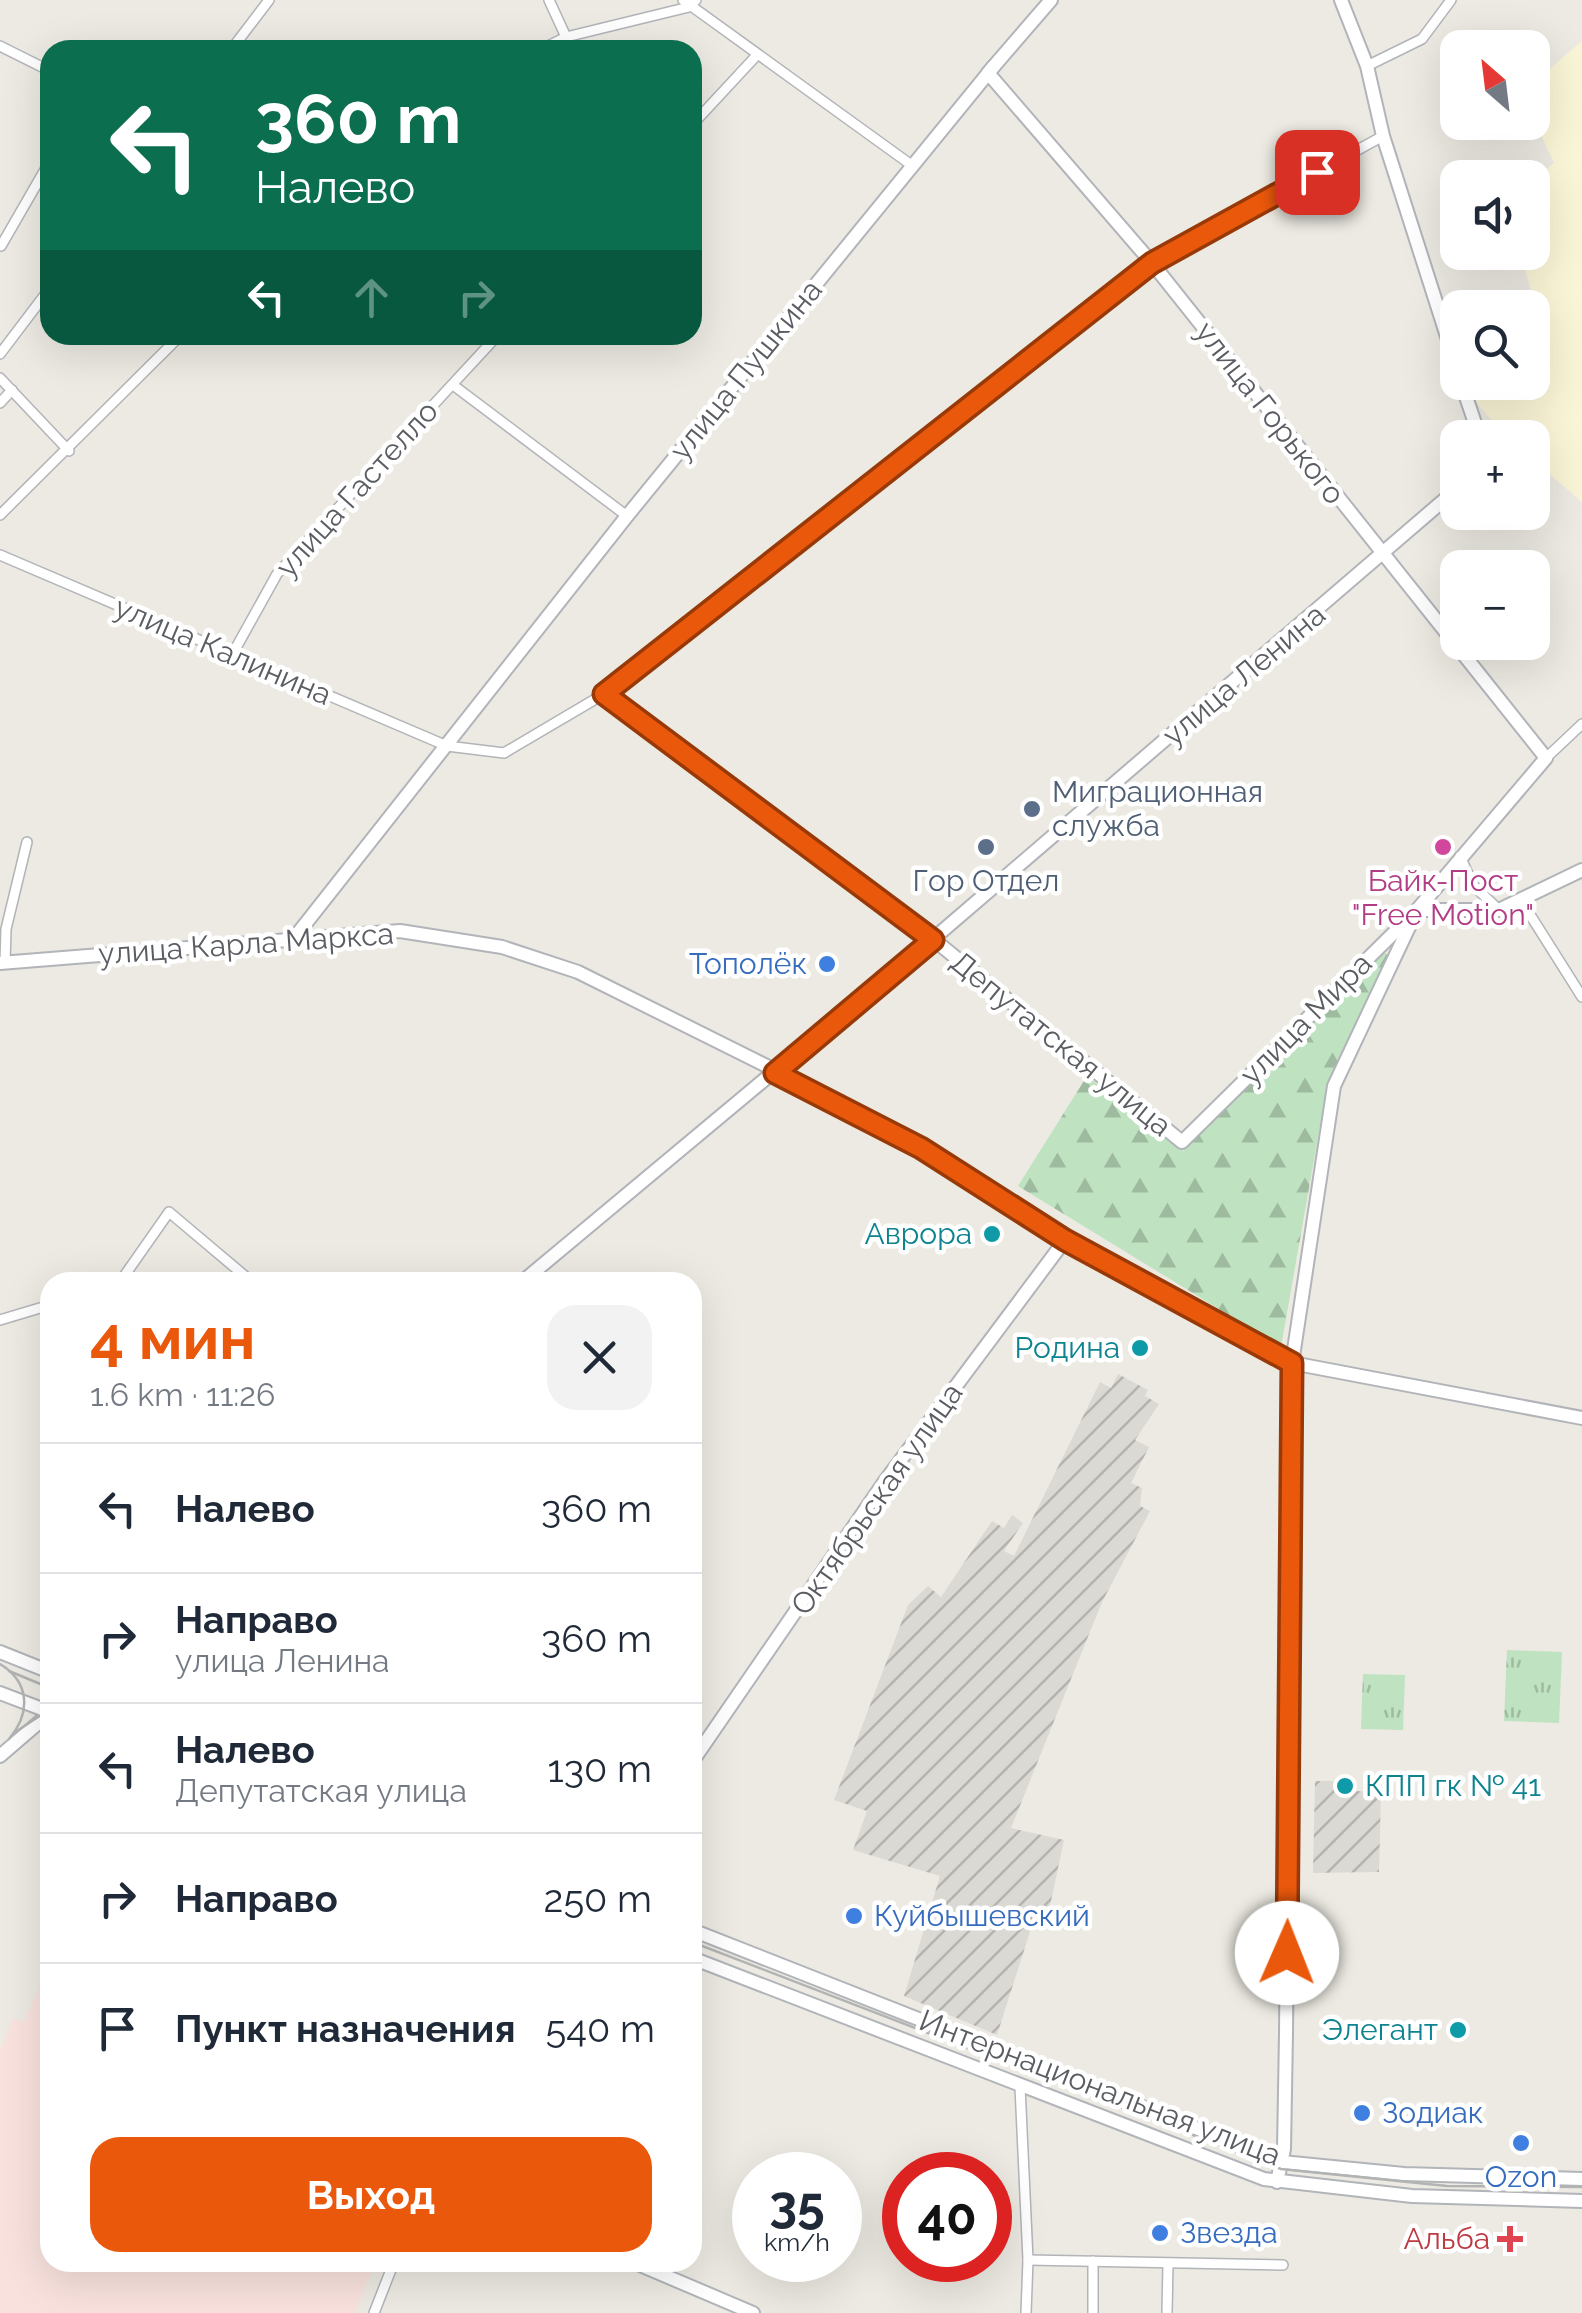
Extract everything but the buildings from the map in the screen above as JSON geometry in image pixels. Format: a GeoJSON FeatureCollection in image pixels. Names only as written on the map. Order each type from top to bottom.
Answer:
{"type":"FeatureCollection","features":[{"type":"Feature","properties":{"kind":"street"},"geometry":{"type":"LineString","coordinates":[[239,40],[269,0]]}},
{"type":"Feature","properties":{"kind":"street"},"geometry":{"type":"LineString","coordinates":[[549,0],[566,38]]}},
{"type":"Feature","properties":{"kind":"street","name":"улица Пушкина"},"geometry":{"type":"LineString","coordinates":[[296,937],[910,164],[1051,0]]}},
{"type":"Feature","properties":{"kind":"street"},"geometry":{"type":"LineString","coordinates":[[1341,0],[1367,66],[1383,136],[1440,314]]}},
{"type":"Feature","properties":{"kind":"street"},"geometry":{"type":"LineString","coordinates":[[1367,66],[1422,39],[1450,0]]}},
{"type":"Feature","properties":{"kind":"street"},"geometry":{"type":"LineString","coordinates":[[562,40],[689,2],[910,164]]}},
{"type":"Feature","properties":{"kind":"street"},"geometry":{"type":"LineString","coordinates":[[0,46],[40,66]]}},
{"type":"Feature","properties":{"kind":"street"},"geometry":{"type":"LineString","coordinates":[[702,114],[757,55]]}},
{"type":"Feature","properties":{"kind":"street","name":"улица Горького"},"geometry":{"type":"LineString","coordinates":[[988,73],[1152,263],[1546,758]]}},
{"type":"Feature","properties":{"kind":"street","name":"улица Калинина"},"geometry":{"type":"LineString","coordinates":[[0,555],[447,746],[504,753],[604,694],[1152,263],[1383,136]]}},
{"type":"Feature","properties":{"kind":"street"},"geometry":{"type":"LineString","coordinates":[[0,247],[40,178]]}},
{"type":"Feature","properties":{"kind":"street"},"geometry":{"type":"LineString","coordinates":[[0,354],[40,301]]}},
{"type":"Feature","properties":{"kind":"street"},"geometry":{"type":"LineString","coordinates":[[0,515],[69,451],[170,345]]}},
{"type":"Feature","properties":{"kind":"street","name":"улица Гастелло"},"geometry":{"type":"LineString","coordinates":[[232,655],[277,574],[489,345]]}},
{"type":"Feature","properties":{"kind":"street"},"geometry":{"type":"LineString","coordinates":[[0,378],[69,451]]}},
{"type":"Feature","properties":{"kind":"street"},"geometry":{"type":"LineString","coordinates":[[296,937],[627,516],[452,385]]}},
{"type":"Feature","properties":{"kind":"street"},"geometry":{"type":"LineString","coordinates":[[0,403],[12,390]]}},
{"type":"Feature","properties":{"kind":"street","name":"улица Ленина"},"geometry":{"type":"LineString","coordinates":[[534,1272],[933,940],[1440,504]]}},
{"type":"Feature","properties":{"kind":"street","name":"Депутатская улица"},"geometry":{"type":"LineString","coordinates":[[604,694],[933,940],[1182,1142]]}},
{"type":"Feature","properties":{"kind":"street"},"geometry":{"type":"LineString","coordinates":[[1546,758],[1582,724]]}},
{"type":"Feature","properties":{"kind":"street","name":"улица Мира"},"geometry":{"type":"LineString","coordinates":[[1182,1142],[1418,910],[1546,758]]}},
{"type":"Feature","properties":{"kind":"street"},"geometry":{"type":"LineString","coordinates":[[2,962],[6,928],[28,842]]}},
{"type":"Feature","properties":{"kind":"street"},"geometry":{"type":"LineString","coordinates":[[1460,856],[1473,885],[1499,910]]}},
{"type":"Feature","properties":{"kind":"street"},"geometry":{"type":"LineString","coordinates":[[1277,2182],[1282,2162],[1292,1363],[1334,1086],[1418,910],[1499,910],[1582,870]]}},
{"type":"Feature","properties":{"kind":"street"},"geometry":{"type":"LineString","coordinates":[[1522,902],[1582,997]]}},
{"type":"Feature","properties":{"kind":"street","name":"улица Карла Маркса"},"geometry":{"type":"LineString","coordinates":[[2,962],[400,931],[502,947],[578,972],[921,1148],[1065,1240],[1292,1363],[1582,1418]]}},
{"type":"Feature","properties":{"kind":"street"},"geometry":{"type":"LineString","coordinates":[[127,1272],[169,1212],[240,1272]]}},
{"type":"Feature","properties":{"kind":"street","name":"Октябрьская улица"},"geometry":{"type":"LineString","coordinates":[[702,1747],[885,1482],[1065,1240]]}},
{"type":"Feature","properties":{"kind":"street"},"geometry":{"type":"LineString","coordinates":[[0,1320],[40,1308]]}},
{"type":"Feature","properties":{"kind":"street"},"geometry":{"type":"LineString","coordinates":[[0,1652],[40,1668]]}},
{"type":"Feature","properties":{"kind":"street"},"geometry":{"type":"LineString","coordinates":[[0,1693],[40,1708]]}},
{"type":"Feature","properties":{"kind":"street"},"geometry":{"type":"LineString","coordinates":[[0,1756],[40,1721]]}},
{"type":"Feature","properties":{"kind":"street","name":"Интернациональная улица"},"geometry":{"type":"LineString","coordinates":[[702,1934],[1282,2162],[1404,2174],[1582,2179]]}},
{"type":"Feature","properties":{"kind":"street","name":"Интернациональная улица"},"geometry":{"type":"LineString","coordinates":[[702,1962],[1020,2087],[1277,2182],[1412,2196],[1582,2201]]}},
{"type":"Feature","properties":{"kind":"street"},"geometry":{"type":"LineString","coordinates":[[1020,2087],[1028,2260],[1026,2313]]}},
{"type":"Feature","properties":{"kind":"street"},"geometry":{"type":"LineString","coordinates":[[1028,2260],[1283,2265]]}},
{"type":"Feature","properties":{"kind":"street"},"geometry":{"type":"LineString","coordinates":[[1093,2262],[1093,2313]]}},
{"type":"Feature","properties":{"kind":"street"},"geometry":{"type":"LineString","coordinates":[[1168,2264],[1168,2313]]}},
{"type":"Feature","properties":{"kind":"street"},"geometry":{"type":"LineString","coordinates":[[374,2313],[390,2272]]}},
{"type":"Feature","properties":{"kind":"street"},"geometry":{"type":"LineString","coordinates":[[657,2272],[754,2313]]}},
{"type":"Feature","properties":{"kind":"shaded area"},"geometry":{"type":"Polygon","coordinates":[[[1582,41],[1582,502],[1550,475],[1550,420],[1491,420],[1475,400],[1550,400],[1550,290],[1531,290],[1525,270],[1550,270],[1550,166],[1554,163],[1544,140],[1550,140],[1550,68],[1582,41]]]}},
{"type":"Feature","properties":{"kind":"shaded area"},"geometry":{"type":"Polygon","coordinates":[[[1118,1374],[1148,1390],[1145,1396],[1159,1404],[1135,1440],[1149,1447],[1131,1483],[1142,1488],[1140,1506],[1150,1511],[1102,1602],[1011,1828],[1064,1840],[1048,1915],[1036,1913],[997,2035],[904,1996],[940,1876],[853,1850],[867,1811],[834,1800],[908,1605],[928,1586],[941,1597],[992,1521],[1004,1528],[1012,1515],[1023,1523],[1004,1551],[1014,1556],[1100,1382],[1111,1388],[1118,1374]]]}},
{"type":"Feature","properties":{"kind":"shaded area"},"geometry":{"type":"Polygon","coordinates":[[[1315,1781],[1352,1781],[1353,1791],[1381,1792],[1379,1872],[1313,1873],[1315,1781]]]}},
{"type":"Feature","properties":{"kind":"shaded area"},"geometry":{"type":"Polygon","coordinates":[[[40,1985],[40,2272],[371,2272],[355,2313],[0,2313],[0,2051],[12,2019],[24,2021],[40,1985]]]}},
{"type":"Feature","properties":{"kind":"green space"},"geometry":{"type":"Polygon","coordinates":[[[1381,950],[1393,959],[1327,1086],[1281,1347],[1018,1186],[1087,1076],[1183,1151],[1381,950]]]}},
{"type":"Feature","properties":{"kind":"green space"},"geometry":{"type":"Polygon","coordinates":[[[1507,1650],[1562,1652],[1559,1723],[1504,1721],[1507,1650]]]}},
{"type":"Feature","properties":{"kind":"green space"},"geometry":{"type":"Polygon","coordinates":[[[1363,1674],[1405,1675],[1403,1730],[1361,1729],[1363,1674]]]}},
{"type":"Feature","properties":{"kind":"tram line"},"geometry":{"type":"LineString","coordinates":[[0,1664],[17,1680],[24,1699],[21,1719],[9,1739]]}},
{"type":"Feature","properties":{"kind":"tram line"},"geometry":{"type":"LineString","coordinates":[[9,1671],[40,1684]]}},
{"type":"Feature","properties":{"kind":"tram line"},"geometry":{"type":"LineString","coordinates":[[17,1731],[40,1716]]}},
{"type":"Feature","properties":{"kind":"tram line"},"geometry":{"type":"LineString","coordinates":[[702,1946],[1281,2169],[1447,2186],[1582,2187]]}},
{"type":"Feature","properties":{"kind":"place","name":"Миграционная служба"},"geometry":{"type":"Point","coordinates":[1032,809]}},
{"type":"Feature","properties":{"kind":"place","name":"Гор Отдел"},"geometry":{"type":"Point","coordinates":[986,847]}},
{"type":"Feature","properties":{"kind":"place","name":"Байк-Пост \"Free Motion\""},"geometry":{"type":"Point","coordinates":[1443,847]}},
{"type":"Feature","properties":{"kind":"place","name":"Тополёк"},"geometry":{"type":"Point","coordinates":[827,964]}},
{"type":"Feature","properties":{"kind":"place","name":"Аврора"},"geometry":{"type":"Point","coordinates":[992,1234]}},
{"type":"Feature","properties":{"kind":"place","name":"Родина"},"geometry":{"type":"Point","coordinates":[1140,1348]}},
{"type":"Feature","properties":{"kind":"place","name":"КПП гк № 41"},"geometry":{"type":"Point","coordinates":[1345,1786]}},
{"type":"Feature","properties":{"kind":"place","name":"Куйбышевский"},"geometry":{"type":"Point","coordinates":[854,1916]}},
{"type":"Feature","properties":{"kind":"place","name":"Элегант"},"geometry":{"type":"Point","coordinates":[1458,2030]}},
{"type":"Feature","properties":{"kind":"place","name":"Зодиак"},"geometry":{"type":"Point","coordinates":[1362,2113]}},
{"type":"Feature","properties":{"kind":"place","name":"Ozon"},"geometry":{"type":"Point","coordinates":[1521,2143]}},
{"type":"Feature","properties":{"kind":"place","name":"Звезда"},"geometry":{"type":"Point","coordinates":[1160,2233]}},
{"type":"Feature","properties":{"kind":"place","name":"Альба"},"geometry":{"type":"Point","coordinates":[1510,2239]}},
{"type":"Feature","properties":{"kind":"route"},"geometry":{"type":"LineString","coordinates":[[1287,1953],[1292,1363],[1065,1240],[921,1148],[804,1084],[775,1073],[933,940],[803,839],[604,694],[1152,263],[1317,172]]}}]}
